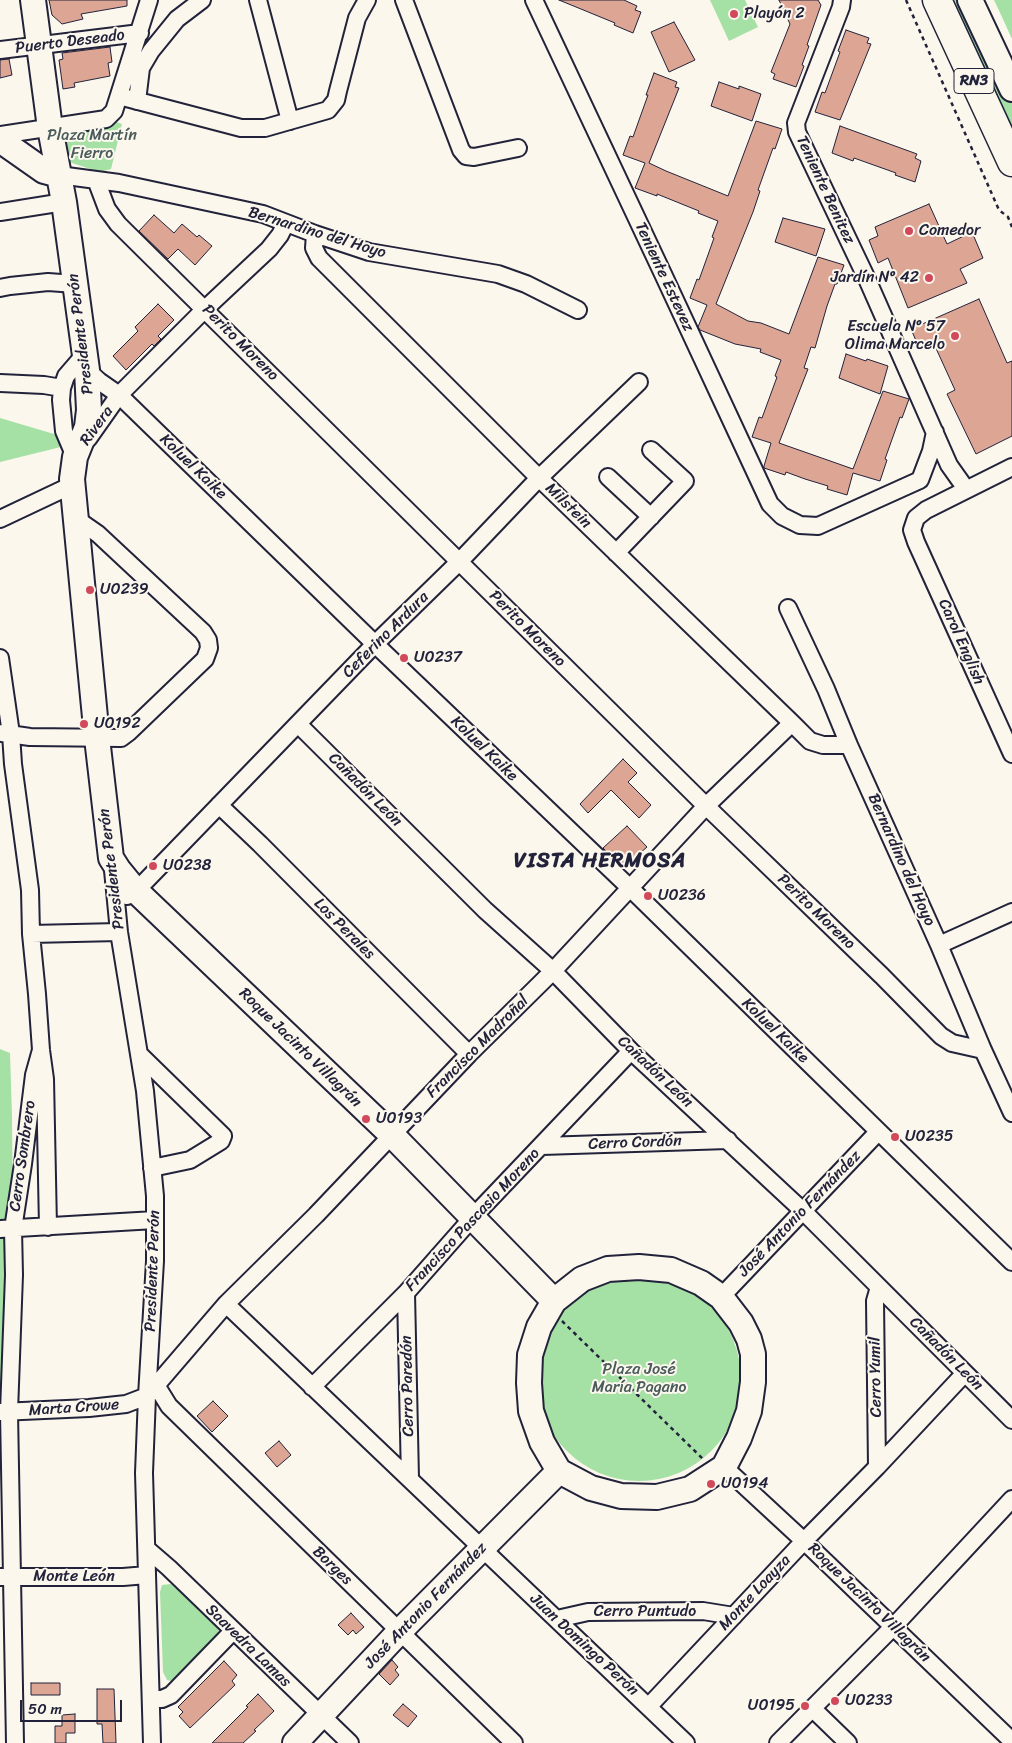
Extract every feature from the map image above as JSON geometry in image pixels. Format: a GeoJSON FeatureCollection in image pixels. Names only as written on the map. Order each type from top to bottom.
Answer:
{"type":"FeatureCollection","features":[{"type":"Feature","properties":{"kind":"highway","name":"RN3"},"geometry":{"type":"LineString","coordinates":[[937,0],[1012,162]]}},
{"type":"Feature","properties":{"kind":"street","name":"Presidente Perón"},"geometry":{"type":"LineString","coordinates":[[33,0],[50,128],[64,202],[86,362],[90,410],[87,426],[75,457],[72,485],[111,858]]}},
{"type":"Feature","properties":{"kind":"street"},"geometry":{"type":"LineString","coordinates":[[0,135],[106,119],[114,111],[149,0]]}},
{"type":"Feature","properties":{"kind":"street"},"geometry":{"type":"LineString","coordinates":[[137,101],[138,79],[141,68],[151,52],[177,19],[202,0]]}},
{"type":"Feature","properties":{"kind":"street"},"geometry":{"type":"LineString","coordinates":[[258,0],[290,121]]}},
{"type":"Feature","properties":{"kind":"street"},"geometry":{"type":"LineString","coordinates":[[119,96],[241,128],[265,128],[328,110],[336,100],[357,18],[367,0]]}},
{"type":"Feature","properties":{"kind":"street"},"geometry":{"type":"LineString","coordinates":[[404,0],[461,150],[466,156],[474,157],[518,148]]}},
{"type":"Feature","properties":{"kind":"street","name":"Teniente Estevez"},"geometry":{"type":"LineString","coordinates":[[534,0],[664,274],[770,504],[782,516],[800,525],[818,526],[920,480]]}},
{"type":"Feature","properties":{"kind":"street","name":"Teniente Benitez"},"geometry":{"type":"LineString","coordinates":[[842,0],[841,7],[796,123],[797,132],[867,279],[952,471],[966,489]]}},
{"type":"Feature","properties":{"kind":"street"},"geometry":{"type":"LineString","coordinates":[[970,0],[1012,89]]}},
{"type":"Feature","properties":{"kind":"street","name":"Puerto Deseado"},"geometry":{"type":"LineString","coordinates":[[0,50],[140,33]]}},
{"type":"Feature","properties":{"kind":"street","name":"Bernardino del Hoyo"},"geometry":{"type":"LineString","coordinates":[[0,140],[44,171],[59,175],[119,183],[263,214],[369,252],[498,274],[526,284],[578,310]]}},
{"type":"Feature","properties":{"kind":"street","name":"Perito Moreno"},"geometry":{"type":"LineString","coordinates":[[96,180],[106,210],[118,224],[706,806],[941,1036],[952,1043],[983,1050]]}},
{"type":"Feature","properties":{"kind":"street"},"geometry":{"type":"LineString","coordinates":[[0,212],[64,202]]}},
{"type":"Feature","properties":{"kind":"street","name":"Rivera"},"geometry":{"type":"LineString","coordinates":[[75,457],[119,395],[268,249],[280,235],[286,223]]}},
{"type":"Feature","properties":{"kind":"street","name":"Milstein"},"geometry":{"type":"LineString","coordinates":[[316,234],[314,248],[319,258],[539,478],[810,741],[823,745],[849,745]]}},
{"type":"Feature","properties":{"kind":"street"},"geometry":{"type":"LineString","coordinates":[[0,288],[48,282],[75,284]]}},
{"type":"Feature","properties":{"kind":"street"},"geometry":{"type":"LineString","coordinates":[[75,457],[64,431],[62,388],[66,376],[86,362]]}},
{"type":"Feature","properties":{"kind":"street","name":"Koluel Kaike"},"geometry":{"type":"LineString","coordinates":[[86,362],[99,382],[119,395],[630,888],[1012,1262]]}},
{"type":"Feature","properties":{"kind":"street","name":"Ceferino Ardura"},"geometry":{"type":"LineString","coordinates":[[126,897],[219,805],[375,644],[459,562],[539,478],[639,382]]}},
{"type":"Feature","properties":{"kind":"street"},"geometry":{"type":"LineString","coordinates":[[0,383],[44,385],[62,388]]}},
{"type":"Feature","properties":{"kind":"street"},"geometry":{"type":"LineString","coordinates":[[920,480],[931,451],[935,432]]}},
{"type":"Feature","properties":{"kind":"street"},"geometry":{"type":"LineString","coordinates":[[616,553],[685,481],[651,450]]}},
{"type":"Feature","properties":{"kind":"street"},"geometry":{"type":"LineString","coordinates":[[966,489],[1012,467]]}},
{"type":"Feature","properties":{"kind":"street"},"geometry":{"type":"LineString","coordinates":[[920,480],[937,470],[952,471]]}},
{"type":"Feature","properties":{"kind":"street"},"geometry":{"type":"LineString","coordinates":[[608,477],[652,517]]}},
{"type":"Feature","properties":{"kind":"street"},"geometry":{"type":"LineString","coordinates":[[0,519],[72,485]]}},
{"type":"Feature","properties":{"kind":"street","name":"Carol English"},"geometry":{"type":"LineString","coordinates":[[966,489],[926,510],[916,518],[912,530],[1012,754]]}},
{"type":"Feature","properties":{"kind":"street"},"geometry":{"type":"LineString","coordinates":[[6,733],[30,737],[121,738],[205,659],[209,648],[208,640],[203,632],[98,534],[75,518]]}},
{"type":"Feature","properties":{"kind":"street","name":"Bernardino del Hoyo"},"geometry":{"type":"LineString","coordinates":[[788,608],[826,689],[1012,1113]]}},
{"type":"Feature","properties":{"kind":"street","name":"Cerro Sombrero"},"geometry":{"type":"LineString","coordinates":[[0,658],[6,733],[6,765],[30,890],[31,934],[45,1079],[48,1227]]}},
{"type":"Feature","properties":{"kind":"street","name":"Francisco Madroñal"},"geometry":{"type":"LineString","coordinates":[[152,1390],[226,1304],[316,1215],[469,1054],[553,971],[706,806],[792,723]]}},
{"type":"Feature","properties":{"kind":"street","name":"Cañadón León"},"geometry":{"type":"LineString","coordinates":[[298,724],[485,910],[553,971],[631,1050],[803,1211],[1012,1420]]}},
{"type":"Feature","properties":{"kind":"street","name":"Los Perales"},"geometry":{"type":"LineString","coordinates":[[219,805],[469,1054]]}},
{"type":"Feature","properties":{"kind":"street","name":"Roque Jacinto Villagrán"},"geometry":{"type":"LineString","coordinates":[[111,858],[118,870],[126,897],[392,1135],[473,1217],[551,1306]]}},
{"type":"Feature","properties":{"kind":"street","name":"Presidente Perón"},"geometry":{"type":"LineString","coordinates":[[126,897],[119,932],[146,1091],[155,1196],[152,1390],[144,1473],[152,1743]]}},
{"type":"Feature","properties":{"kind":"street"},"geometry":{"type":"LineString","coordinates":[[939,945],[1012,912]]}},
{"type":"Feature","properties":{"kind":"street"},"geometry":{"type":"LineString","coordinates":[[31,934],[119,932]]}},
{"type":"Feature","properties":{"kind":"street","name":"Cerro Sombrero"},"geometry":{"type":"LineString","coordinates":[[15,1743],[7,1577],[5,1412],[14,1275],[6,1229],[23,1164],[34,1075],[41,1050]]}},
{"type":"Feature","properties":{"kind":"street","name":"Francisco Pascasio Moreno"},"geometry":{"type":"LineString","coordinates":[[312,1387],[406,1293],[473,1217],[631,1050]]}},
{"type":"Feature","properties":{"kind":"street"},"geometry":{"type":"LineString","coordinates":[[140,1055],[223,1136],[221,1141],[190,1160],[152,1168]]}},
{"type":"Feature","properties":{"kind":"street","name":"José Antonio Fernández"},"geometry":{"type":"LineString","coordinates":[[721,1297],[878,1132]]}},
{"type":"Feature","properties":{"kind":"street","name":"Cerro Cordón"},"geometry":{"type":"LineString","coordinates":[[542,1146],[728,1140]]}},
{"type":"Feature","properties":{"kind":"street"},"geometry":{"type":"LineString","coordinates":[[6,1229],[155,1220]]}},
{"type":"Feature","properties":{"kind":"street"},"geometry":{"type":"LineString","coordinates":[[640,1267],[671,1270],[701,1283],[721,1297],[741,1323],[749,1339],[753,1354],[753,1382],[750,1411],[739,1438],[721,1469],[690,1489],[657,1497],[621,1496],[591,1488],[558,1471],[542,1442],[531,1411],[528,1383],[530,1355],[539,1327],[551,1306],[582,1280],[608,1269],[640,1267]]}},
{"type":"Feature","properties":{"kind":"street","name":"Cerro Yumil"},"geometry":{"type":"LineString","coordinates":[[877,1467],[875,1301],[879,1287]]}},
{"type":"Feature","properties":{"kind":"street","name":"Cerro Paredón"},"geometry":{"type":"LineString","coordinates":[[406,1293],[410,1479]]}},
{"type":"Feature","properties":{"kind":"street","name":"Juan Domingo Perón"},"geometry":{"type":"LineString","coordinates":[[226,1304],[686,1743]]}},
{"type":"Feature","properties":{"kind":"street","name":"Monte Loayza"},"geometry":{"type":"LineString","coordinates":[[649,1706],[965,1374]]}},
{"type":"Feature","properties":{"kind":"street","name":"Marta Crowe"},"geometry":{"type":"LineString","coordinates":[[5,1412],[89,1408],[126,1404],[152,1390]]}},
{"type":"Feature","properties":{"kind":"street","name":"Borges"},"geometry":{"type":"LineString","coordinates":[[152,1390],[514,1743]]}},
{"type":"Feature","properties":{"kind":"street","name":"Roque Jacinto Villagrán"},"geometry":{"type":"LineString","coordinates":[[721,1469],[804,1541],[1012,1741]]}},
{"type":"Feature","properties":{"kind":"street","name":"José Antonio Fernández"},"geometry":{"type":"LineString","coordinates":[[295,1743],[399,1632],[558,1471]]}},
{"type":"Feature","properties":{"kind":"street"},"geometry":{"type":"LineString","coordinates":[[778,1743],[894,1626],[1012,1499]]}},
{"type":"Feature","properties":{"kind":"street","name":"Saavedra Lamas"},"geometry":{"type":"LineString","coordinates":[[146,1549],[350,1743]]}},
{"type":"Feature","properties":{"kind":"street","name":"Monte León"},"geometry":{"type":"LineString","coordinates":[[7,1577],[123,1577],[147,1575]]}},
{"type":"Feature","properties":{"kind":"street","name":"Cerro Puntudo"},"geometry":{"type":"LineString","coordinates":[[557,1619],[588,1612],[702,1612],[734,1616]]}},
{"type":"Feature","properties":{"kind":"street"},"geometry":{"type":"LineString","coordinates":[[152,1699],[162,1699],[171,1695],[233,1631]]}},
{"type":"Feature","properties":{"kind":"street"},"geometry":{"type":"LineString","coordinates":[[813,1709],[848,1743]]}},
{"type":"Feature","properties":{"kind":"path"},"geometry":{"type":"LineString","coordinates":[[906,0],[999,210],[1008,217],[1012,227]]}},
{"type":"Feature","properties":{"kind":"path"},"geometry":{"type":"LineString","coordinates":[[551,1306],[557,1316],[703,1460],[721,1469]]}},
{"type":"Feature","properties":{"kind":"green space","name":"Playón 2"},"geometry":{"type":"Polygon","coordinates":[[[710,0],[745,0],[758,27],[729,41],[710,0]]]}},
{"type":"Feature","properties":{"kind":"green space"},"geometry":{"type":"Polygon","coordinates":[[[947,0],[964,0],[1012,100],[1012,139],[947,0]]]}},
{"type":"Feature","properties":{"kind":"green space"},"geometry":{"type":"Polygon","coordinates":[[[994,0],[1012,0],[1012,39],[1002,17],[994,0]]]}},
{"type":"Feature","properties":{"kind":"green space","name":"Plaza Martín Fierro"},"geometry":{"type":"Polygon","coordinates":[[[107,119],[122,124],[111,169],[100,172],[69,162],[50,128],[107,119]]]}},
{"type":"Feature","properties":{"kind":"green space"},"geometry":{"type":"Polygon","coordinates":[[[0,418],[81,442],[0,462],[0,418]]]}},
{"type":"Feature","properties":{"kind":"green space"},"geometry":{"type":"Polygon","coordinates":[[[0,1049],[10,1053],[12,1117],[13,1229],[9,1412],[0,1412],[0,1049]]]}},
{"type":"Feature","properties":{"kind":"green space","name":"Plaza José María Pagano"},"geometry":{"type":"Polygon","coordinates":[[[629,1277],[649,1277],[678,1284],[704,1300],[718,1314],[734,1340],[740,1359],[740,1399],[734,1418],[718,1444],[704,1458],[678,1474],[669,1477],[649,1481],[629,1481],[600,1474],[574,1458],[560,1444],[544,1418],[541,1409],[537,1389],[537,1369],[544,1340],[560,1314],[574,1300],[600,1284],[609,1281],[629,1277]]]}},
{"type":"Feature","properties":{"kind":"green space"},"geometry":{"type":"Polygon","coordinates":[[[171,1584],[219,1627],[218,1637],[175,1682],[167,1680],[163,1672],[160,1592],[162,1585],[171,1584]]]}},
{"type":"Feature","properties":{"kind":"building"},"geometry":{"type":"Polygon","coordinates":[[[49,0],[127,0],[127,6],[81,14],[83,19],[62,24],[52,15],[49,0]]]}},
{"type":"Feature","properties":{"kind":"building"},"geometry":{"type":"Polygon","coordinates":[[[559,0],[624,0],[637,6],[635,10],[641,12],[633,33],[614,25],[615,23],[559,0]]]}},
{"type":"Feature","properties":{"kind":"building"},"geometry":{"type":"Polygon","coordinates":[[[779,0],[818,0],[821,5],[807,45],[809,46],[802,65],[804,66],[796,87],[773,79],[775,74],[771,72],[790,24],[779,0]]]}},
{"type":"Feature","properties":{"kind":"building"},"geometry":{"type":"Polygon","coordinates":[[[674,22],[695,60],[669,72],[651,32],[674,22]]]}},
{"type":"Feature","properties":{"kind":"building"},"geometry":{"type":"Polygon","coordinates":[[[846,30],[869,38],[867,43],[871,44],[840,120],[815,112],[822,92],[825,93],[846,30]]]}},
{"type":"Feature","properties":{"kind":"building"},"geometry":{"type":"Polygon","coordinates":[[[110,47],[112,62],[108,63],[110,76],[74,83],[75,87],[63,89],[59,60],[63,59],[62,53],[110,47]]]}},
{"type":"Feature","properties":{"kind":"building"},"geometry":{"type":"Polygon","coordinates":[[[9,59],[12,75],[0,78],[0,60],[9,59]]]}},
{"type":"Feature","properties":{"kind":"building"},"geometry":{"type":"Polygon","coordinates":[[[654,73],[677,82],[675,87],[679,88],[649,163],[666,171],[728,196],[756,121],[782,129],[758,190],[760,191],[753,212],[716,304],[748,321],[761,323],[789,334],[818,257],[844,265],[827,306],[815,348],[811,347],[804,368],[808,369],[779,443],[853,469],[883,391],[909,399],[902,418],[900,417],[885,459],[887,460],[880,481],[853,473],[847,495],[827,489],[828,486],[786,472],[785,475],[764,468],[771,443],[752,437],[759,417],[762,418],[781,360],[760,352],[761,349],[735,344],[700,330],[698,327],[707,305],[690,298],[697,279],[699,280],[718,221],[657,194],[657,196],[635,188],[645,163],[623,155],[630,136],[633,137],[654,73]]]}},
{"type":"Feature","properties":{"kind":"building"},"geometry":{"type":"Polygon","coordinates":[[[719,82],[739,89],[739,86],[761,94],[752,121],[711,106],[719,82]]]}},
{"type":"Feature","properties":{"kind":"building"},"geometry":{"type":"Polygon","coordinates":[[[840,126],[917,154],[915,158],[921,161],[915,182],[854,158],[853,161],[832,153],[840,126]]]}},
{"type":"Feature","properties":{"kind":"building"},"geometry":{"type":"Polygon","coordinates":[[[929,204],[947,244],[972,232],[983,258],[960,269],[967,283],[908,308],[888,258],[878,263],[869,240],[878,236],[875,227],[929,204]]]}},
{"type":"Feature","properties":{"kind":"building"},"geometry":{"type":"Polygon","coordinates":[[[154,215],[174,233],[182,224],[197,237],[199,235],[212,246],[195,265],[178,249],[168,259],[139,231],[154,215]]]}},
{"type":"Feature","properties":{"kind":"building"},"geometry":{"type":"Polygon","coordinates":[[[783,218],[825,229],[816,256],[775,242],[783,218]]]}},
{"type":"Feature","properties":{"kind":"building"},"geometry":{"type":"Polygon","coordinates":[[[979,299],[1007,363],[1012,361],[1012,436],[976,454],[947,394],[955,390],[934,344],[920,350],[911,329],[979,299]]]}},
{"type":"Feature","properties":{"kind":"building"},"geometry":{"type":"Polygon","coordinates":[[[158,304],[174,320],[158,336],[161,339],[154,346],[152,344],[126,370],[113,356],[138,331],[135,327],[158,304]]]}},
{"type":"Feature","properties":{"kind":"building"},"geometry":{"type":"Polygon","coordinates":[[[846,354],[888,366],[880,394],[839,378],[846,354]]]}},
{"type":"Feature","properties":{"kind":"building"},"geometry":{"type":"Polygon","coordinates":[[[623,759],[637,773],[628,782],[651,805],[639,818],[611,790],[588,813],[580,804],[623,759]]]}},
{"type":"Feature","properties":{"kind":"building"},"geometry":{"type":"Polygon","coordinates":[[[627,826],[647,847],[631,861],[618,863],[603,848],[627,826]]]}},
{"type":"Feature","properties":{"kind":"building"},"geometry":{"type":"Polygon","coordinates":[[[213,1401],[228,1416],[212,1432],[197,1416],[213,1401]]]}},
{"type":"Feature","properties":{"kind":"building"},"geometry":{"type":"Polygon","coordinates":[[[279,1441],[291,1455],[277,1467],[265,1453],[279,1441]]]}},
{"type":"Feature","properties":{"kind":"building"},"geometry":{"type":"Polygon","coordinates":[[[351,1613],[364,1627],[356,1634],[353,1630],[348,1635],[338,1625],[351,1613]]]}},
{"type":"Feature","properties":{"kind":"building"},"geometry":{"type":"Polygon","coordinates":[[[392,1660],[398,1667],[395,1670],[399,1675],[390,1685],[379,1674],[392,1660]]]}},
{"type":"Feature","properties":{"kind":"building"},"geometry":{"type":"Polygon","coordinates":[[[224,1661],[237,1675],[232,1681],[235,1685],[190,1728],[179,1716],[183,1712],[178,1707],[224,1661]]]}},
{"type":"Feature","properties":{"kind":"building"},"geometry":{"type":"Polygon","coordinates":[[[31,1683],[60,1683],[60,1695],[31,1695],[31,1683]]]}},
{"type":"Feature","properties":{"kind":"building"},"geometry":{"type":"Polygon","coordinates":[[[97,1689],[114,1689],[116,1743],[103,1743],[102,1724],[97,1724],[97,1689]]]}},
{"type":"Feature","properties":{"kind":"building"},"geometry":{"type":"Polygon","coordinates":[[[258,1694],[274,1711],[254,1730],[256,1731],[243,1743],[212,1743],[248,1707],[246,1706],[258,1694]]]}},
{"type":"Feature","properties":{"kind":"building"},"geometry":{"type":"Polygon","coordinates":[[[403,1704],[417,1716],[408,1727],[393,1715],[403,1704]]]}},
{"type":"Feature","properties":{"kind":"building"},"geometry":{"type":"Polygon","coordinates":[[[75,1714],[75,1733],[66,1733],[66,1743],[55,1743],[55,1726],[62,1726],[62,1715],[75,1714]]]}},
{"type":"Feature","properties":{"kind":"place","name":"Playón 2"},"geometry":{"type":"Point","coordinates":[734,14]}},
{"type":"Feature","properties":{"kind":"place","name":"Comedor"},"geometry":{"type":"Point","coordinates":[909,231]}},
{"type":"Feature","properties":{"kind":"place","name":"Jardín Nº 42"},"geometry":{"type":"Point","coordinates":[929,278]}},
{"type":"Feature","properties":{"kind":"place","name":"Escuela Nº 57 Olima Marcelo"},"geometry":{"type":"Point","coordinates":[955,336]}},
{"type":"Feature","properties":{"kind":"place","name":"U0239"},"geometry":{"type":"Point","coordinates":[90,590]}},
{"type":"Feature","properties":{"kind":"place","name":"U0237"},"geometry":{"type":"Point","coordinates":[404,658]}},
{"type":"Feature","properties":{"kind":"place","name":"U0192"},"geometry":{"type":"Point","coordinates":[84,724]}},
{"type":"Feature","properties":{"kind":"place","name":"U0238"},"geometry":{"type":"Point","coordinates":[153,866]}},
{"type":"Feature","properties":{"kind":"place","name":"U0236"},"geometry":{"type":"Point","coordinates":[648,896]}},
{"type":"Feature","properties":{"kind":"place","name":"U0193"},"geometry":{"type":"Point","coordinates":[366,1119]}},
{"type":"Feature","properties":{"kind":"place","name":"U0235"},"geometry":{"type":"Point","coordinates":[895,1137]}},
{"type":"Feature","properties":{"kind":"place","name":"U0194"},"geometry":{"type":"Point","coordinates":[711,1484]}},
{"type":"Feature","properties":{"kind":"place","name":"U0233"},"geometry":{"type":"Point","coordinates":[835,1701]}},
{"type":"Feature","properties":{"kind":"place","name":"U0195"},"geometry":{"type":"Point","coordinates":[805,1706]}},
{"type":"Feature","properties":{"kind":"district","name":"VISTA HERMOSA"},"geometry":{"type":"Point","coordinates":[600,862]}}]}
